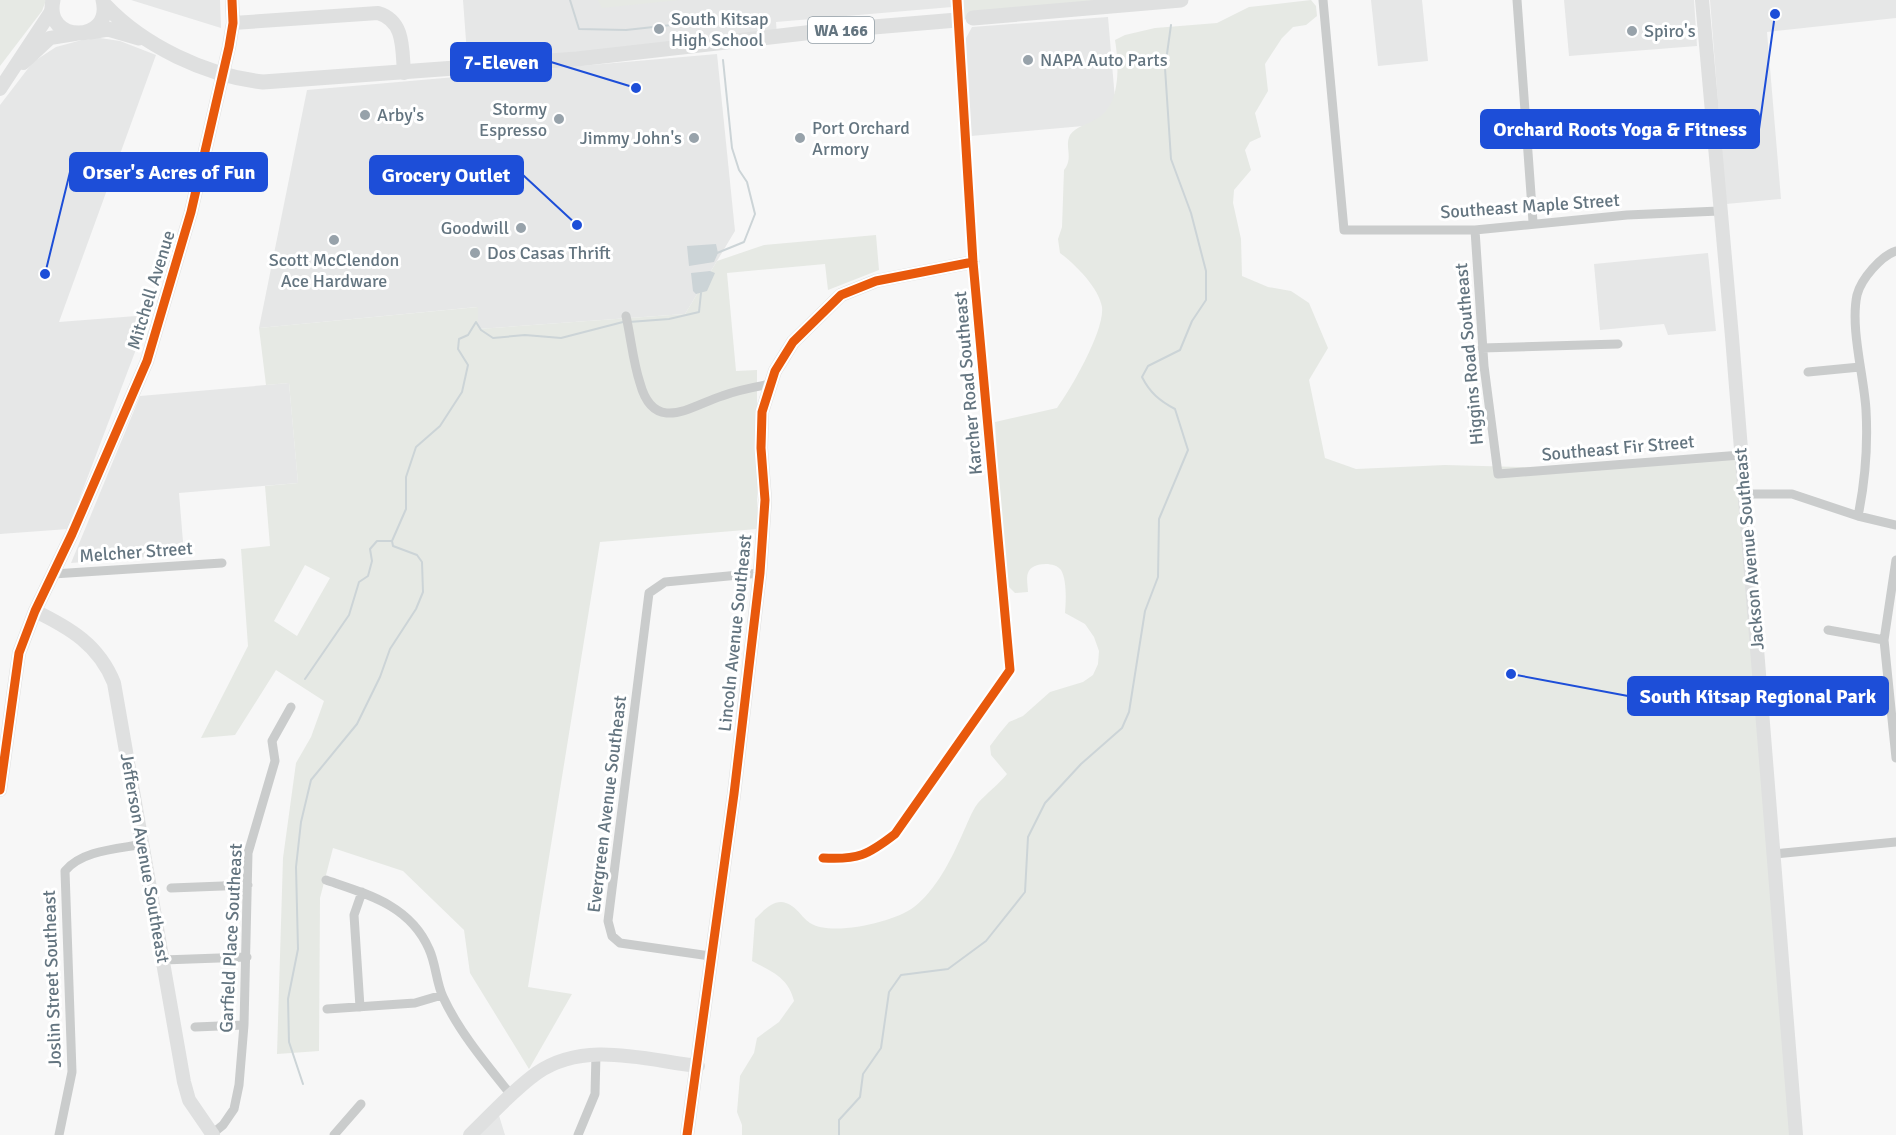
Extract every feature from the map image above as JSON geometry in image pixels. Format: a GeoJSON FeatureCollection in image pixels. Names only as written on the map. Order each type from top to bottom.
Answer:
{"type":"FeatureCollection","features":[{"type":"Feature","properties":{"kind":"main road","name":"WA 166"},"geometry":{"type":"LineString","coordinates":[[973,18],[1181,0]]}},
{"type":"Feature","properties":{"kind":"main road","name":"WA 166"},"geometry":{"type":"LineString","coordinates":[[104,2],[156,44],[195,65],[248,80],[278,82],[615,56],[814,32],[957,20]]}},
{"type":"Feature","properties":{"kind":"main road"},"geometry":{"type":"LineString","coordinates":[[53,5],[57,23],[81,33],[101,21],[104,2]]}},
{"type":"Feature","properties":{"kind":"main road","name":"WA 166"},"geometry":{"type":"LineString","coordinates":[[81,33],[108,29],[156,44]]}},
{"type":"Feature","properties":{"kind":"street","name":"Mitchell Avenue"},"geometry":{"type":"LineString","coordinates":[[0,790],[19,653],[35,611],[147,361],[191,212],[229,47],[233,23],[232,0]]}},
{"type":"Feature","properties":{"kind":"street","name":"Karcher Road Southeast"},"geometry":{"type":"LineString","coordinates":[[823,858],[847,859],[869,854],[895,834],[1010,670],[974,262],[957,0]]}},
{"type":"Feature","properties":{"kind":"street","name":"Southeast Maple Street"},"geometry":{"type":"LineString","coordinates":[[1323,0],[1344,230],[1475,230],[1533,222],[1719,211]]}},
{"type":"Feature","properties":{"kind":"street"},"geometry":{"type":"LineString","coordinates":[[1517,0],[1533,222]]}},
{"type":"Feature","properties":{"kind":"street","name":"Jackson Avenue Southeast"},"geometry":{"type":"LineString","coordinates":[[1702,0],[1796,1135]]}},
{"type":"Feature","properties":{"kind":"street"},"geometry":{"type":"LineString","coordinates":[[0,89],[53,5]]}},
{"type":"Feature","properties":{"kind":"street"},"geometry":{"type":"LineString","coordinates":[[233,23],[378,13],[388,16],[398,26],[404,73]]}},
{"type":"Feature","properties":{"kind":"street","name":"WA 166"},"geometry":{"type":"LineString","coordinates":[[957,20],[973,18]]}},
{"type":"Feature","properties":{"kind":"street"},"geometry":{"type":"LineString","coordinates":[[9,77],[50,38],[62,34],[81,33]]}},
{"type":"Feature","properties":{"kind":"street","name":"Higgins Road Southeast"},"geometry":{"type":"LineString","coordinates":[[1475,230],[1482,348],[1498,474]]}},
{"type":"Feature","properties":{"kind":"street"},"geometry":{"type":"LineString","coordinates":[[1858,516],[1864,486],[1866,410],[1860,367],[1857,294],[1868,274],[1896,250]]}},
{"type":"Feature","properties":{"kind":"street","name":"Lincoln Avenue Southeast"},"geometry":{"type":"LineString","coordinates":[[687,1135],[734,794],[760,573],[765,500],[761,447],[762,412],[774,371],[792,342],[841,295],[876,281],[974,262]]}},
{"type":"Feature","properties":{"kind":"street"},"geometry":{"type":"LineString","coordinates":[[626,316],[640,386],[652,407],[668,413],[686,412],[719,396],[771,384]]}},
{"type":"Feature","properties":{"kind":"street"},"geometry":{"type":"LineString","coordinates":[[1482,348],[1618,344]]}},
{"type":"Feature","properties":{"kind":"street"},"geometry":{"type":"LineString","coordinates":[[1808,372],[1860,367]]}},
{"type":"Feature","properties":{"kind":"street","name":"Southeast Fir Street"},"geometry":{"type":"LineString","coordinates":[[1498,474],[1741,454]]}},
{"type":"Feature","properties":{"kind":"street"},"geometry":{"type":"LineString","coordinates":[[1744,494],[1792,494],[1858,516],[1896,525]]}},
{"type":"Feature","properties":{"kind":"street"},"geometry":{"type":"LineString","coordinates":[[1896,560],[1884,640],[1896,758]]}},
{"type":"Feature","properties":{"kind":"street","name":"Melcher Street"},"geometry":{"type":"LineString","coordinates":[[53,574],[222,563]]}},
{"type":"Feature","properties":{"kind":"street","name":"Evergreen Avenue Southeast"},"geometry":{"type":"LineString","coordinates":[[710,956],[620,943],[612,936],[608,921],[649,593],[665,582],[760,573]]}},
{"type":"Feature","properties":{"kind":"street","name":"Jefferson Avenue Southeast"},"geometry":{"type":"LineString","coordinates":[[35,611],[87,641],[107,666],[119,702],[186,1091],[197,1114],[212,1135]]}},
{"type":"Feature","properties":{"kind":"street"},"geometry":{"type":"LineString","coordinates":[[1828,630],[1884,640]]}},
{"type":"Feature","properties":{"kind":"street","name":"Garfield Place Southeast"},"geometry":{"type":"LineString","coordinates":[[212,1135],[224,1125],[234,1109],[239,1085],[244,1025],[251,839],[275,760],[272,741],[291,707]]}},
{"type":"Feature","properties":{"kind":"street"},"geometry":{"type":"LineString","coordinates":[[1774,854],[1896,842]]}},
{"type":"Feature","properties":{"kind":"street","name":"Joslin Street Southeast"},"geometry":{"type":"LineString","coordinates":[[59,1135],[72,1072],[65,871],[73,861],[83,857],[144,844]]}},
{"type":"Feature","properties":{"kind":"street"},"geometry":{"type":"LineString","coordinates":[[326,880],[385,901],[414,924],[430,951],[442,995],[489,1067],[511,1095]]}},
{"type":"Feature","properties":{"kind":"street"},"geometry":{"type":"LineString","coordinates":[[171,888],[248,885]]}},
{"type":"Feature","properties":{"kind":"street"},"geometry":{"type":"LineString","coordinates":[[360,1007],[354,915],[362,892]]}},
{"type":"Feature","properties":{"kind":"street"},"geometry":{"type":"LineString","coordinates":[[162,960],[247,957]]}},
{"type":"Feature","properties":{"kind":"street"},"geometry":{"type":"LineString","coordinates":[[327,1009],[415,1003],[442,995]]}},
{"type":"Feature","properties":{"kind":"street"},"geometry":{"type":"LineString","coordinates":[[195,1027],[244,1025]]}},
{"type":"Feature","properties":{"kind":"street"},"geometry":{"type":"LineString","coordinates":[[470,1135],[538,1072],[558,1061],[596,1054],[698,1066]]}},
{"type":"Feature","properties":{"kind":"street"},"geometry":{"type":"LineString","coordinates":[[578,1135],[595,1094],[596,1054]]}},
{"type":"Feature","properties":{"kind":"street"},"geometry":{"type":"LineString","coordinates":[[334,1135],[361,1104]]}},
{"type":"Feature","properties":{"kind":"shaded area"},"geometry":{"type":"Polygon","coordinates":[[[0,0],[46,0],[42,11],[0,66],[0,0]]]}},
{"type":"Feature","properties":{"kind":"shaded area"},"geometry":{"type":"Polygon","coordinates":[[[131,0],[220,0],[221,28],[131,0]]]}},
{"type":"Feature","properties":{"kind":"shaded area","name":"South Kitsap High School"},"geometry":{"type":"Polygon","coordinates":[[[463,0],[954,0],[952,7],[776,22],[777,36],[544,62],[543,48],[467,54],[463,0]]]}},
{"type":"Feature","properties":{"kind":"shaded area"},"geometry":{"type":"Polygon","coordinates":[[[598,0],[679,0],[602,8],[598,0]]]}},
{"type":"Feature","properties":{"kind":"shaded area"},"geometry":{"type":"Polygon","coordinates":[[[957,0],[1181,0],[957,20],[957,0]]]}},
{"type":"Feature","properties":{"kind":"shaded area"},"geometry":{"type":"Polygon","coordinates":[[[1311,0],[1316,6],[1317,16],[1306,25],[1293,27],[1282,38],[1265,64],[1268,91],[1255,113],[1261,137],[1250,142],[1245,150],[1251,170],[1234,190],[1233,203],[1241,239],[1242,276],[1268,287],[1291,291],[1309,303],[1328,348],[1309,380],[1325,458],[1356,469],[1445,465],[1604,466],[1741,455],[1796,1135],[742,1135],[742,1125],[737,1112],[740,1076],[754,1053],[757,1038],[779,1022],[794,1001],[788,986],[783,981],[752,961],[755,919],[770,906],[781,902],[790,905],[810,923],[820,927],[847,928],[893,918],[914,907],[942,874],[971,814],[982,799],[1007,774],[991,755],[990,746],[999,734],[1009,722],[1023,716],[1050,692],[1083,682],[1093,675],[1098,664],[1099,651],[1094,637],[1085,624],[1065,613],[1065,585],[1063,574],[1058,567],[1043,564],[1030,569],[1027,577],[1028,592],[1015,593],[1007,585],[1004,574],[995,422],[1057,408],[1078,374],[1098,330],[1102,317],[1100,300],[1086,277],[1060,253],[1058,239],[1062,227],[1064,170],[1069,156],[1068,139],[1079,127],[1098,118],[1111,103],[1117,83],[1115,40],[1125,35],[1155,28],[1217,23],[1249,7],[1311,0]]]}},
{"type":"Feature","properties":{"kind":"shaded area"},"geometry":{"type":"Polygon","coordinates":[[[1371,0],[1422,0],[1428,61],[1378,66],[1371,0]]]}},
{"type":"Feature","properties":{"kind":"shaded area"},"geometry":{"type":"Polygon","coordinates":[[[1564,0],[1694,0],[1697,46],[1569,56],[1564,0]]]}},
{"type":"Feature","properties":{"kind":"shaded area"},"geometry":{"type":"Polygon","coordinates":[[[1710,0],[1896,0],[1896,18],[1767,32],[1781,199],[1726,204],[1710,0]]]}},
{"type":"Feature","properties":{"kind":"shaded area"},"geometry":{"type":"Polygon","coordinates":[[[1108,17],[1117,123],[971,136],[965,40],[972,27],[1108,17]]]}},
{"type":"Feature","properties":{"kind":"shaded area"},"geometry":{"type":"Polygon","coordinates":[[[93,37],[120,41],[156,55],[59,322],[149,315],[68,529],[0,534],[0,105],[33,62],[56,47],[93,37]]]}},
{"type":"Feature","properties":{"kind":"shaded area"},"geometry":{"type":"Polygon","coordinates":[[[717,54],[735,231],[685,314],[478,329],[477,307],[259,328],[307,90],[717,54]]]}},
{"type":"Feature","properties":{"kind":"shaded area"},"geometry":{"type":"Polygon","coordinates":[[[876,235],[879,270],[828,290],[825,264],[727,273],[736,371],[757,370],[757,529],[600,542],[528,987],[572,994],[529,1069],[470,973],[464,930],[403,871],[333,848],[320,898],[319,1051],[277,1054],[283,858],[296,763],[311,737],[324,701],[276,670],[235,735],[201,738],[248,646],[241,549],[270,546],[265,486],[298,483],[289,383],[266,385],[259,328],[478,307],[478,329],[685,314],[717,261],[764,245],[876,235]],[[305,565],[274,621],[297,636],[330,578],[305,565]]]}},
{"type":"Feature","properties":{"kind":"shaded area"},"geometry":{"type":"Polygon","coordinates":[[[716,244],[718,253],[714,262],[689,266],[687,246],[716,244]]]}},
{"type":"Feature","properties":{"kind":"shaded area"},"geometry":{"type":"Polygon","coordinates":[[[1708,253],[1716,331],[1668,335],[1664,324],[1600,330],[1594,264],[1708,253]]]}},
{"type":"Feature","properties":{"kind":"shaded area"},"geometry":{"type":"Polygon","coordinates":[[[710,271],[715,273],[707,291],[696,294],[693,291],[691,273],[710,271]]]}},
{"type":"Feature","properties":{"kind":"shaded area"},"geometry":{"type":"Polygon","coordinates":[[[289,383],[298,483],[179,493],[184,554],[71,563],[140,396],[289,383]]]}},
{"type":"Feature","properties":{"kind":"shaded area"},"geometry":{"type":"Polygon","coordinates":[[[497,1109],[505,1135],[470,1135],[497,1109]]]}},
{"type":"Feature","properties":{"kind":"waterway"},"geometry":{"type":"LineString","coordinates":[[570,0],[579,29],[626,30],[690,23]]}},
{"type":"Feature","properties":{"kind":"waterway"},"geometry":{"type":"LineString","coordinates":[[839,1135],[839,1120],[860,1097],[863,1074],[881,1048],[889,992],[901,975],[948,969],[986,941],[1025,892],[1028,837],[1045,803],[1081,764],[1122,728],[1129,712],[1145,611],[1158,577],[1159,519],[1188,450],[1175,409],[1156,396],[1142,377],[1148,366],[1180,350],[1192,321],[1206,300],[1206,271],[1191,213],[1171,159],[1165,68],[1171,25]]}},
{"type":"Feature","properties":{"kind":"waterway"},"geometry":{"type":"LineString","coordinates":[[717,253],[744,242],[755,214],[747,182],[739,170],[732,148],[723,60]]}},
{"type":"Feature","properties":{"kind":"waterway"},"geometry":{"type":"LineString","coordinates":[[629,322],[669,319],[699,312],[701,293]]}},
{"type":"Feature","properties":{"kind":"waterway"},"geometry":{"type":"LineString","coordinates":[[392,541],[406,509],[406,477],[416,447],[440,426],[462,392],[468,365],[458,349],[459,339],[468,335],[476,322],[481,330],[493,338],[525,335],[561,338],[623,322]]}},
{"type":"Feature","properties":{"kind":"waterway"},"geometry":{"type":"LineString","coordinates":[[305,679],[349,615],[359,582],[368,576],[372,561],[370,549],[377,541],[392,541]]}},
{"type":"Feature","properties":{"kind":"waterway"},"geometry":{"type":"LineString","coordinates":[[303,1084],[289,1042],[288,999],[298,949],[296,867],[301,822],[311,780],[357,724],[380,677],[390,649],[416,609],[423,592],[422,562],[417,555],[393,546],[392,541]]}},
{"type":"Feature","properties":{"kind":"cycle path"},"geometry":{"type":"LineString","coordinates":[[0,790],[19,653],[35,611],[72,534],[147,361],[191,212],[229,47],[233,23],[232,0]]}},
{"type":"Feature","properties":{"kind":"cycle path"},"geometry":{"type":"LineString","coordinates":[[823,858],[862,855],[895,834],[1010,670],[973,262],[957,0]]}},
{"type":"Feature","properties":{"kind":"cycle path"},"geometry":{"type":"LineString","coordinates":[[687,1135],[734,794],[760,573],[765,500],[761,448],[762,412],[775,371],[793,342],[841,295],[876,281],[973,262]]}},
{"type":"Feature","properties":{"kind":"place","name":"Orchard Roots Yoga & Fitness"},"geometry":{"type":"Point","coordinates":[1775,14]}},
{"type":"Feature","properties":{"kind":"place","name":"South Kitsap High School"},"geometry":{"type":"Point","coordinates":[659,29]}},
{"type":"Feature","properties":{"kind":"place","name":"Spiro's"},"geometry":{"type":"Point","coordinates":[1632,31]}},
{"type":"Feature","properties":{"kind":"place","name":"NAPA Auto Parts"},"geometry":{"type":"Point","coordinates":[1028,60]}},
{"type":"Feature","properties":{"kind":"place","name":"7-Eleven"},"geometry":{"type":"Point","coordinates":[636,88]}},
{"type":"Feature","properties":{"kind":"place","name":"Arby's"},"geometry":{"type":"Point","coordinates":[365,115]}},
{"type":"Feature","properties":{"kind":"place","name":"Stormy Espresso"},"geometry":{"type":"Point","coordinates":[559,119]}},
{"type":"Feature","properties":{"kind":"place","name":"Jimmy John's"},"geometry":{"type":"Point","coordinates":[694,138]}},
{"type":"Feature","properties":{"kind":"place","name":"Port Orchard Armory"},"geometry":{"type":"Point","coordinates":[800,138]}},
{"type":"Feature","properties":{"kind":"place","name":"Grocery Outlet"},"geometry":{"type":"Point","coordinates":[577,225]}},
{"type":"Feature","properties":{"kind":"place","name":"Goodwill"},"geometry":{"type":"Point","coordinates":[521,228]}},
{"type":"Feature","properties":{"kind":"place","name":"Scott McClendon Ace Hardware"},"geometry":{"type":"Point","coordinates":[334,240]}},
{"type":"Feature","properties":{"kind":"place","name":"Dos Casas Thrift"},"geometry":{"type":"Point","coordinates":[475,253]}},
{"type":"Feature","properties":{"kind":"place","name":"Orser's Acres of Fun"},"geometry":{"type":"Point","coordinates":[45,274]}},
{"type":"Feature","properties":{"kind":"place","name":"South Kitsap Regional Park"},"geometry":{"type":"Point","coordinates":[1511,674]}}]}
